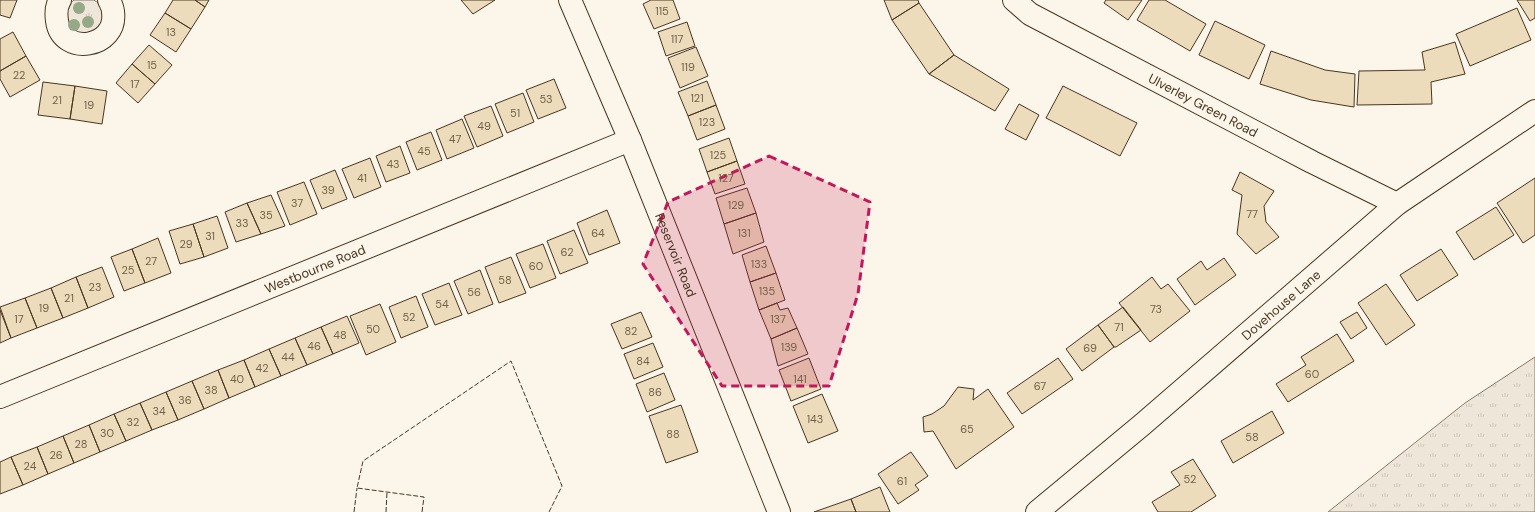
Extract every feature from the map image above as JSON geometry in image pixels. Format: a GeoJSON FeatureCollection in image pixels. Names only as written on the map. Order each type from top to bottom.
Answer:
{"type":"FeatureCollection","features":[{"type":"Feature","properties":{"kind":"street"},"geometry":{"type":"LineString","coordinates":[[60,0],[56,14],[57,26],[64,36],[74,43],[86,45],[98,42],[107,34],[113,23],[114,11],[109,0]]}},
{"type":"Feature","properties":{"kind":"street","name":"Reservoir Road"},"geometry":{"type":"LineString","coordinates":[[570,0],[630,140],[779,512]]}},
{"type":"Feature","properties":{"kind":"street","name":"Ulverley Green Road"},"geometry":{"type":"LineString","coordinates":[[1014,0],[1030,14],[1312,162],[1398,204]]}},
{"type":"Feature","properties":{"kind":"street","name":"Dovehouse Lane"},"geometry":{"type":"LineString","coordinates":[[1037,512],[1143,424],[1398,204],[1535,111]]}},
{"type":"Feature","properties":{"kind":"street","name":"Westbourne Road"},"geometry":{"type":"LineString","coordinates":[[0,397],[630,140]]}},
{"type":"Feature","properties":{"kind":"highlighted area"},"geometry":{"type":"Polygon","coordinates":[[[769,156],[870,202],[858,294],[829,386],[722,386],[643,264],[668,202],[769,156]]]}},
{"type":"Feature","properties":{"kind":"green space"},"geometry":{"type":"Polygon","coordinates":[[[74,0],[94,0],[102,7],[104,14],[98,32],[73,35],[65,11],[68,5],[74,0]]]}},
{"type":"Feature","properties":{"kind":"green space"},"geometry":{"type":"Polygon","coordinates":[[[1535,357],[1535,512],[1328,512],[1465,403],[1535,357]]]}},
{"type":"Feature","properties":{"kind":"building"},"geometry":{"type":"Polygon","coordinates":[[[0,0],[17,0],[10,18],[0,15],[0,0]]]}},
{"type":"Feature","properties":{"kind":"building"},"geometry":{"type":"Polygon","coordinates":[[[173,0],[195,0],[205,7],[191,29],[165,13],[173,0]]]}},
{"type":"Feature","properties":{"kind":"building"},"geometry":{"type":"Polygon","coordinates":[[[195,0],[209,0],[205,7],[195,0]]]}},
{"type":"Feature","properties":{"kind":"building"},"geometry":{"type":"Polygon","coordinates":[[[461,0],[495,0],[473,14],[461,0]]]}},
{"type":"Feature","properties":{"kind":"building"},"geometry":{"type":"Polygon","coordinates":[[[651,0],[673,0],[680,19],[654,29],[643,4],[651,0]]]}},
{"type":"Feature","properties":{"kind":"building"},"geometry":{"type":"Polygon","coordinates":[[[884,0],[918,0],[919,3],[892,20],[884,0]]]}},
{"type":"Feature","properties":{"kind":"building"},"geometry":{"type":"Polygon","coordinates":[[[1106,0],[1142,0],[1128,20],[1104,3],[1106,0]]]}},
{"type":"Feature","properties":{"kind":"building"},"geometry":{"type":"Polygon","coordinates":[[[1149,0],[1165,0],[1206,24],[1190,51],[1137,20],[1149,0]]]}},
{"type":"Feature","properties":{"kind":"building"},"geometry":{"type":"Polygon","coordinates":[[[1517,0],[1535,0],[1535,18],[1530,21],[1517,0]]]}},
{"type":"Feature","properties":{"kind":"building"},"geometry":{"type":"Polygon","coordinates":[[[919,3],[954,55],[929,74],[892,20],[919,3]]]}},
{"type":"Feature","properties":{"kind":"building"},"geometry":{"type":"Polygon","coordinates":[[[1517,8],[1531,40],[1470,66],[1456,34],[1517,8]]]}},
{"type":"Feature","properties":{"kind":"building"},"geometry":{"type":"Polygon","coordinates":[[[165,13],[191,29],[176,52],[150,35],[165,13]]]}},
{"type":"Feature","properties":{"kind":"building"},"geometry":{"type":"Polygon","coordinates":[[[1215,21],[1265,45],[1249,79],[1199,55],[1215,21]]]}},
{"type":"Feature","properties":{"kind":"building"},"geometry":{"type":"Polygon","coordinates":[[[687,22],[695,46],[666,56],[658,32],[687,22]]]}},
{"type":"Feature","properties":{"kind":"building"},"geometry":{"type":"Polygon","coordinates":[[[13,32],[26,56],[0,71],[0,39],[13,32]]]}},
{"type":"Feature","properties":{"kind":"building"},"geometry":{"type":"Polygon","coordinates":[[[1455,42],[1465,74],[1431,82],[1432,104],[1357,105],[1359,71],[1425,70],[1422,52],[1455,42]]]}},
{"type":"Feature","properties":{"kind":"building"},"geometry":{"type":"Polygon","coordinates":[[[149,45],[172,65],[155,84],[132,64],[149,45]]]}},
{"type":"Feature","properties":{"kind":"building"},"geometry":{"type":"Polygon","coordinates":[[[696,47],[708,76],[680,88],[668,58],[696,47]]]}},
{"type":"Feature","properties":{"kind":"building"},"geometry":{"type":"Polygon","coordinates":[[[1271,51],[1325,70],[1355,74],[1354,107],[1311,100],[1260,84],[1271,51]]]}},
{"type":"Feature","properties":{"kind":"building"},"geometry":{"type":"Polygon","coordinates":[[[954,55],[1009,89],[995,111],[929,74],[954,55]]]}},
{"type":"Feature","properties":{"kind":"building"},"geometry":{"type":"Polygon","coordinates":[[[26,56],[40,80],[10,97],[0,79],[0,71],[26,56]]]}},
{"type":"Feature","properties":{"kind":"building"},"geometry":{"type":"Polygon","coordinates":[[[132,64],[155,84],[138,103],[116,83],[132,64]]]}},
{"type":"Feature","properties":{"kind":"building"},"geometry":{"type":"Polygon","coordinates":[[[554,79],[566,108],[538,119],[526,90],[554,79]]]}},
{"type":"Feature","properties":{"kind":"building"},"geometry":{"type":"Polygon","coordinates":[[[707,81],[716,105],[688,116],[678,92],[707,81]]]}},
{"type":"Feature","properties":{"kind":"building"},"geometry":{"type":"Polygon","coordinates":[[[43,82],[75,86],[70,119],[38,115],[43,82]]]}},
{"type":"Feature","properties":{"kind":"building"},"geometry":{"type":"Polygon","coordinates":[[[75,86],[107,91],[102,124],[70,119],[75,86]]]}},
{"type":"Feature","properties":{"kind":"building"},"geometry":{"type":"Polygon","coordinates":[[[1063,86],[1137,123],[1120,156],[1046,118],[1063,86]]]}},
{"type":"Feature","properties":{"kind":"building"},"geometry":{"type":"Polygon","coordinates":[[[523,93],[534,122],[507,133],[495,104],[523,93]]]}},
{"type":"Feature","properties":{"kind":"building"},"geometry":{"type":"Polygon","coordinates":[[[1019,104],[1039,115],[1026,140],[1005,129],[1019,104]]]}},
{"type":"Feature","properties":{"kind":"building"},"geometry":{"type":"Polygon","coordinates":[[[716,105],[725,129],[697,140],[688,116],[716,105]]]}},
{"type":"Feature","properties":{"kind":"building"},"geometry":{"type":"Polygon","coordinates":[[[491,106],[503,136],[477,147],[464,116],[491,106]]]}},
{"type":"Feature","properties":{"kind":"building"},"geometry":{"type":"Polygon","coordinates":[[[462,119],[474,148],[447,159],[436,130],[462,119]]]}},
{"type":"Feature","properties":{"kind":"building"},"geometry":{"type":"Polygon","coordinates":[[[431,132],[442,160],[417,170],[406,142],[431,132]]]}},
{"type":"Feature","properties":{"kind":"building"},"geometry":{"type":"Polygon","coordinates":[[[729,138],[737,161],[707,172],[699,149],[729,138]]]}},
{"type":"Feature","properties":{"kind":"building"},"geometry":{"type":"Polygon","coordinates":[[[400,146],[410,173],[386,182],[376,156],[400,146]]]}},
{"type":"Feature","properties":{"kind":"building"},"geometry":{"type":"Polygon","coordinates":[[[370,158],[381,187],[354,198],[342,169],[370,158]]]}},
{"type":"Feature","properties":{"kind":"building"},"geometry":{"type":"Polygon","coordinates":[[[737,161],[745,184],[715,194],[707,172],[737,161]]]}},
{"type":"Feature","properties":{"kind":"building"},"geometry":{"type":"Polygon","coordinates":[[[335,170],[347,199],[322,209],[310,180],[335,170]]]}},
{"type":"Feature","properties":{"kind":"building"},"geometry":{"type":"Polygon","coordinates":[[[1240,172],[1274,191],[1264,206],[1266,222],[1279,237],[1256,254],[1237,234],[1242,195],[1232,190],[1240,172]]]}},
{"type":"Feature","properties":{"kind":"building"},"geometry":{"type":"Polygon","coordinates":[[[1535,178],[1535,235],[1523,243],[1497,203],[1535,178]]]}},
{"type":"Feature","properties":{"kind":"building"},"geometry":{"type":"Polygon","coordinates":[[[304,182],[317,214],[290,225],[277,192],[304,182]]]}},
{"type":"Feature","properties":{"kind":"building"},"geometry":{"type":"Polygon","coordinates":[[[747,188],[756,213],[724,224],[716,198],[747,188]]]}},
{"type":"Feature","properties":{"kind":"building"},"geometry":{"type":"Polygon","coordinates":[[[271,195],[285,226],[261,234],[247,203],[271,195]]]}},
{"type":"Feature","properties":{"kind":"building"},"geometry":{"type":"Polygon","coordinates":[[[247,203],[261,234],[236,242],[225,212],[247,203]]]}},
{"type":"Feature","properties":{"kind":"building"},"geometry":{"type":"Polygon","coordinates":[[[1496,207],[1514,235],[1474,260],[1456,232],[1496,207]]]}},
{"type":"Feature","properties":{"kind":"building"},"geometry":{"type":"Polygon","coordinates":[[[607,210],[620,243],[589,255],[577,223],[607,210]]]}},
{"type":"Feature","properties":{"kind":"building"},"geometry":{"type":"Polygon","coordinates":[[[756,213],[764,242],[733,254],[724,224],[756,213]]]}},
{"type":"Feature","properties":{"kind":"building"},"geometry":{"type":"Polygon","coordinates":[[[217,216],[228,248],[204,257],[193,224],[217,216]]]}},
{"type":"Feature","properties":{"kind":"building"},"geometry":{"type":"Polygon","coordinates":[[[193,224],[204,257],[180,264],[169,231],[193,224]]]}},
{"type":"Feature","properties":{"kind":"building"},"geometry":{"type":"Polygon","coordinates":[[[574,230],[588,263],[560,274],[547,241],[574,230]]]}},
{"type":"Feature","properties":{"kind":"building"},"geometry":{"type":"Polygon","coordinates":[[[158,238],[171,273],[145,283],[132,249],[158,238]]]}},
{"type":"Feature","properties":{"kind":"building"},"geometry":{"type":"Polygon","coordinates":[[[543,244],[556,278],[530,288],[516,254],[543,244]]]}},
{"type":"Feature","properties":{"kind":"building"},"geometry":{"type":"Polygon","coordinates":[[[766,246],[776,273],[750,282],[742,255],[766,246]]]}},
{"type":"Feature","properties":{"kind":"building"},"geometry":{"type":"Polygon","coordinates":[[[132,249],[145,283],[124,291],[111,257],[132,249]]]}},
{"type":"Feature","properties":{"kind":"building"},"geometry":{"type":"Polygon","coordinates":[[[1441,249],[1458,275],[1417,301],[1400,275],[1441,249]]]}},
{"type":"Feature","properties":{"kind":"building"},"geometry":{"type":"Polygon","coordinates":[[[511,257],[526,293],[499,303],[485,267],[511,257]]]}},
{"type":"Feature","properties":{"kind":"building"},"geometry":{"type":"Polygon","coordinates":[[[1224,258],[1236,275],[1195,305],[1177,279],[1201,261],[1207,270],[1224,258]]]}},
{"type":"Feature","properties":{"kind":"building"},"geometry":{"type":"Polygon","coordinates":[[[102,267],[114,297],[88,308],[76,277],[102,267]]]}},
{"type":"Feature","properties":{"kind":"building"},"geometry":{"type":"Polygon","coordinates":[[[480,270],[493,304],[468,314],[454,281],[480,270]]]}},
{"type":"Feature","properties":{"kind":"building"},"geometry":{"type":"Polygon","coordinates":[[[776,273],[785,300],[759,310],[750,282],[776,273]]]}},
{"type":"Feature","properties":{"kind":"building"},"geometry":{"type":"Polygon","coordinates":[[[76,277],[88,308],[63,318],[51,288],[76,277]]]}},
{"type":"Feature","properties":{"kind":"building"},"geometry":{"type":"Polygon","coordinates":[[[1152,277],[1161,289],[1168,284],[1190,311],[1150,342],[1119,303],[1152,277]]]}},
{"type":"Feature","properties":{"kind":"building"},"geometry":{"type":"Polygon","coordinates":[[[449,283],[462,315],[435,325],[422,294],[449,283]]]}},
{"type":"Feature","properties":{"kind":"building"},"geometry":{"type":"Polygon","coordinates":[[[1386,284],[1415,325],[1386,345],[1358,303],[1386,284]]]}},
{"type":"Feature","properties":{"kind":"building"},"geometry":{"type":"Polygon","coordinates":[[[51,288],[63,318],[37,328],[25,298],[51,288]]]}},
{"type":"Feature","properties":{"kind":"building"},"geometry":{"type":"Polygon","coordinates":[[[416,296],[428,327],[401,338],[389,307],[416,296]]]}},
{"type":"Feature","properties":{"kind":"building"},"geometry":{"type":"Polygon","coordinates":[[[25,298],[37,328],[11,338],[0,307],[25,298]]]}},
{"type":"Feature","properties":{"kind":"building"},"geometry":{"type":"Polygon","coordinates":[[[777,303],[780,310],[788,308],[797,328],[771,339],[759,310],[777,303]]]}},
{"type":"Feature","properties":{"kind":"building"},"geometry":{"type":"Polygon","coordinates":[[[380,304],[396,342],[366,355],[350,316],[380,304]]]}},
{"type":"Feature","properties":{"kind":"building"},"geometry":{"type":"Polygon","coordinates":[[[1123,307],[1141,330],[1114,347],[1098,325],[1123,307]]]}},
{"type":"Feature","properties":{"kind":"building"},"geometry":{"type":"Polygon","coordinates":[[[0,310],[11,338],[0,343],[0,310]]]}},
{"type":"Feature","properties":{"kind":"building"},"geometry":{"type":"Polygon","coordinates":[[[641,312],[652,337],[622,349],[611,324],[641,312]]]}},
{"type":"Feature","properties":{"kind":"building"},"geometry":{"type":"Polygon","coordinates":[[[1357,312],[1367,328],[1351,339],[1340,322],[1357,312]]]}},
{"type":"Feature","properties":{"kind":"building"},"geometry":{"type":"Polygon","coordinates":[[[347,316],[359,343],[333,354],[321,327],[347,316]]]}},
{"type":"Feature","properties":{"kind":"building"},"geometry":{"type":"Polygon","coordinates":[[[1098,325],[1114,347],[1082,371],[1066,349],[1098,325]]]}},
{"type":"Feature","properties":{"kind":"building"},"geometry":{"type":"Polygon","coordinates":[[[321,327],[333,354],[307,365],[295,338],[321,327]]]}},
{"type":"Feature","properties":{"kind":"building"},"geometry":{"type":"Polygon","coordinates":[[[797,328],[808,354],[778,366],[771,339],[797,328]]]}},
{"type":"Feature","properties":{"kind":"building"},"geometry":{"type":"Polygon","coordinates":[[[1337,334],[1354,361],[1288,402],[1276,384],[1306,365],[1301,357],[1337,334]]]}},
{"type":"Feature","properties":{"kind":"building"},"geometry":{"type":"Polygon","coordinates":[[[295,338],[307,365],[281,376],[269,349],[295,338]]]}},
{"type":"Feature","properties":{"kind":"building"},"geometry":{"type":"Polygon","coordinates":[[[653,343],[663,367],[634,379],[624,354],[653,343]]]}},
{"type":"Feature","properties":{"kind":"building"},"geometry":{"type":"Polygon","coordinates":[[[269,349],[281,376],[255,387],[244,360],[269,349]]]}},
{"type":"Feature","properties":{"kind":"building"},"geometry":{"type":"Polygon","coordinates":[[[809,358],[821,389],[791,401],[779,370],[809,358]]]}},
{"type":"Feature","properties":{"kind":"building"},"geometry":{"type":"Polygon","coordinates":[[[1058,358],[1073,379],[1022,414],[1007,393],[1058,358]]]}},
{"type":"Feature","properties":{"kind":"building"},"geometry":{"type":"Polygon","coordinates":[[[244,360],[255,387],[229,398],[218,370],[244,360]]]}},
{"type":"Feature","properties":{"kind":"building"},"geometry":{"type":"Polygon","coordinates":[[[218,370],[229,398],[204,409],[192,381],[218,370]]]}},
{"type":"Feature","properties":{"kind":"building"},"geometry":{"type":"Polygon","coordinates":[[[664,373],[675,400],[647,412],[636,384],[664,373]]]}},
{"type":"Feature","properties":{"kind":"building"},"geometry":{"type":"Polygon","coordinates":[[[192,381],[204,409],[178,420],[166,392],[192,381]]]}},
{"type":"Feature","properties":{"kind":"building"},"geometry":{"type":"Polygon","coordinates":[[[958,387],[974,389],[973,400],[988,389],[1014,427],[956,469],[933,431],[924,432],[923,417],[932,414],[944,406],[958,387]]]}},
{"type":"Feature","properties":{"kind":"building"},"geometry":{"type":"Polygon","coordinates":[[[166,392],[178,420],[152,430],[140,403],[166,392]]]}},
{"type":"Feature","properties":{"kind":"building"},"geometry":{"type":"Polygon","coordinates":[[[822,394],[838,431],[808,443],[793,406],[822,394]]]}},
{"type":"Feature","properties":{"kind":"building"},"geometry":{"type":"Polygon","coordinates":[[[140,403],[152,430],[126,441],[114,414],[140,403]]]}},
{"type":"Feature","properties":{"kind":"building"},"geometry":{"type":"Polygon","coordinates":[[[681,405],[698,452],[666,463],[649,416],[681,405]]]}},
{"type":"Feature","properties":{"kind":"building"},"geometry":{"type":"Polygon","coordinates":[[[1272,411],[1284,433],[1233,463],[1221,441],[1272,411]]]}},
{"type":"Feature","properties":{"kind":"building"},"geometry":{"type":"Polygon","coordinates":[[[114,414],[126,441],[100,452],[89,425],[114,414]]]}},
{"type":"Feature","properties":{"kind":"building"},"geometry":{"type":"Polygon","coordinates":[[[89,425],[100,452],[74,463],[63,436],[89,425]]]}},
{"type":"Feature","properties":{"kind":"building"},"geometry":{"type":"Polygon","coordinates":[[[63,436],[74,463],[48,474],[37,447],[63,436]]]}},
{"type":"Feature","properties":{"kind":"building"},"geometry":{"type":"Polygon","coordinates":[[[37,447],[48,474],[23,485],[11,457],[37,447]]]}},
{"type":"Feature","properties":{"kind":"building"},"geometry":{"type":"Polygon","coordinates":[[[911,452],[928,476],[915,485],[919,490],[898,504],[878,474],[911,452]]]}},
{"type":"Feature","properties":{"kind":"building"},"geometry":{"type":"Polygon","coordinates":[[[11,457],[23,485],[0,494],[0,462],[11,457]]]}},
{"type":"Feature","properties":{"kind":"building"},"geometry":{"type":"Polygon","coordinates":[[[1193,459],[1216,496],[1191,512],[1158,512],[1152,502],[1180,485],[1171,472],[1193,459]]]}},
{"type":"Feature","properties":{"kind":"building"},"geometry":{"type":"Polygon","coordinates":[[[880,487],[890,512],[856,512],[851,499],[880,487]]]}},
{"type":"Feature","properties":{"kind":"building"},"geometry":{"type":"Polygon","coordinates":[[[851,499],[856,512],[814,512],[851,499]]]}},
{"type":"Feature","properties":{"kind":"fence"},"geometry":{"type":"LineString","coordinates":[[422,512],[424,497],[357,488],[363,461],[511,361],[562,486],[549,512]]}},
{"type":"Feature","properties":{"kind":"fence"},"geometry":{"type":"LineString","coordinates":[[354,512],[357,488]]}},
{"type":"Feature","properties":{"kind":"fence"},"geometry":{"type":"LineString","coordinates":[[386,512],[387,492]]}}]}
